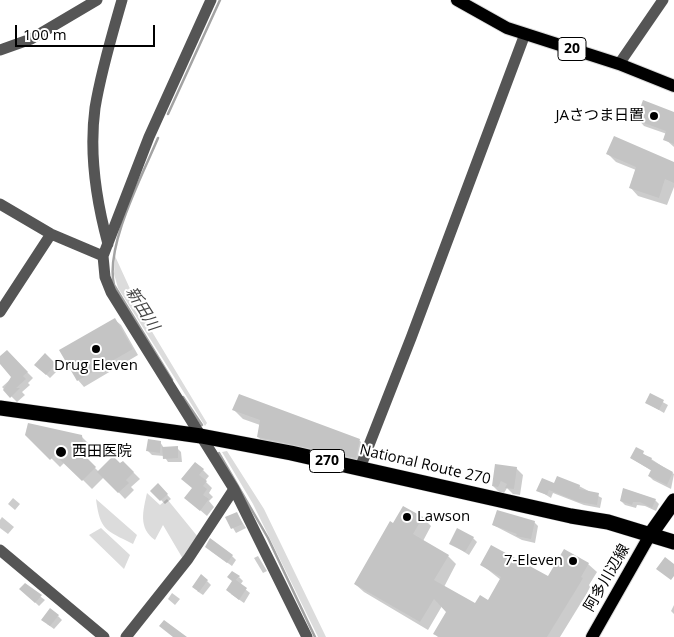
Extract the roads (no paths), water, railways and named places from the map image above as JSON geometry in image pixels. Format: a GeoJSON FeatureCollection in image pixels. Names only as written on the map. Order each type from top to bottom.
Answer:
{"type":"FeatureCollection","features":[{"type":"Feature","properties":{"kind":"highway","name":"National Route 270"},"geometry":{"type":"LineString","coordinates":[[0,408],[201,436],[360,468],[571,516],[608,522],[650,535]]}},
{"type":"Feature","properties":{"kind":"highway"},"geometry":{"type":"LineString","coordinates":[[650,535],[674,501]]}},
{"type":"Feature","properties":{"kind":"highway","name":"270"},"geometry":{"type":"LineString","coordinates":[[650,535],[674,542]]}},
{"type":"Feature","properties":{"kind":"main road","name":"20"},"geometry":{"type":"LineString","coordinates":[[457,0],[481,15],[525,34],[619,64],[674,86]]}},
{"type":"Feature","properties":{"kind":"main road","name":"阿多川辺線"},"geometry":{"type":"LineString","coordinates":[[592,637],[650,535]]}},
{"type":"Feature","properties":{"kind":"street"},"geometry":{"type":"LineString","coordinates":[[0,50],[31,39],[97,0]]}},
{"type":"Feature","properties":{"kind":"street"},"geometry":{"type":"LineString","coordinates":[[108,244],[94,171],[93,141],[95,108],[122,0]]}},
{"type":"Feature","properties":{"kind":"street"},"geometry":{"type":"LineString","coordinates":[[211,0],[149,137],[103,256],[105,277],[111,292],[234,489],[307,637]]}},
{"type":"Feature","properties":{"kind":"street"},"geometry":{"type":"LineString","coordinates":[[619,64],[663,0]]}},
{"type":"Feature","properties":{"kind":"street"},"geometry":{"type":"LineString","coordinates":[[360,468],[415,329],[525,34]]}},
{"type":"Feature","properties":{"kind":"street"},"geometry":{"type":"LineString","coordinates":[[0,204],[51,234],[103,256]]}},
{"type":"Feature","properties":{"kind":"street"},"geometry":{"type":"LineString","coordinates":[[0,312],[51,234]]}},
{"type":"Feature","properties":{"kind":"street"},"geometry":{"type":"LineString","coordinates":[[126,637],[188,560],[234,489]]}},
{"type":"Feature","properties":{"kind":"street"},"geometry":{"type":"LineString","coordinates":[[0,550],[104,637]]}},
{"type":"Feature","properties":{"kind":"waterway","name":"新田川"},"geometry":{"type":"LineString","coordinates":[[168,114],[220,0]]}},
{"type":"Feature","properties":{"kind":"waterway","name":"新田川"},"geometry":{"type":"LineString","coordinates":[[158,138],[120,231],[113,269],[114,285],[172,380]]}},
{"type":"Feature","properties":{"kind":"waterway","name":"新田川"},"geometry":{"type":"LineString","coordinates":[[183,397],[202,425]]}},
{"type":"Feature","properties":{"kind":"waterway","name":"新田川"},"geometry":{"type":"LineString","coordinates":[[219,453],[268,538],[315,637]]}},
{"type":"Feature","properties":{"kind":"place","name":"JAさつま日置"},"geometry":{"type":"Point","coordinates":[654,116]}},
{"type":"Feature","properties":{"kind":"place","name":"Drug Eleven"},"geometry":{"type":"Point","coordinates":[96,349]}},
{"type":"Feature","properties":{"kind":"place","name":"西田医院"},"geometry":{"type":"Point","coordinates":[61,452]}},
{"type":"Feature","properties":{"kind":"place","name":"Lawson"},"geometry":{"type":"Point","coordinates":[407,517]}},
{"type":"Feature","properties":{"kind":"place","name":"7-Eleven"},"geometry":{"type":"Point","coordinates":[573,561]}}]}
